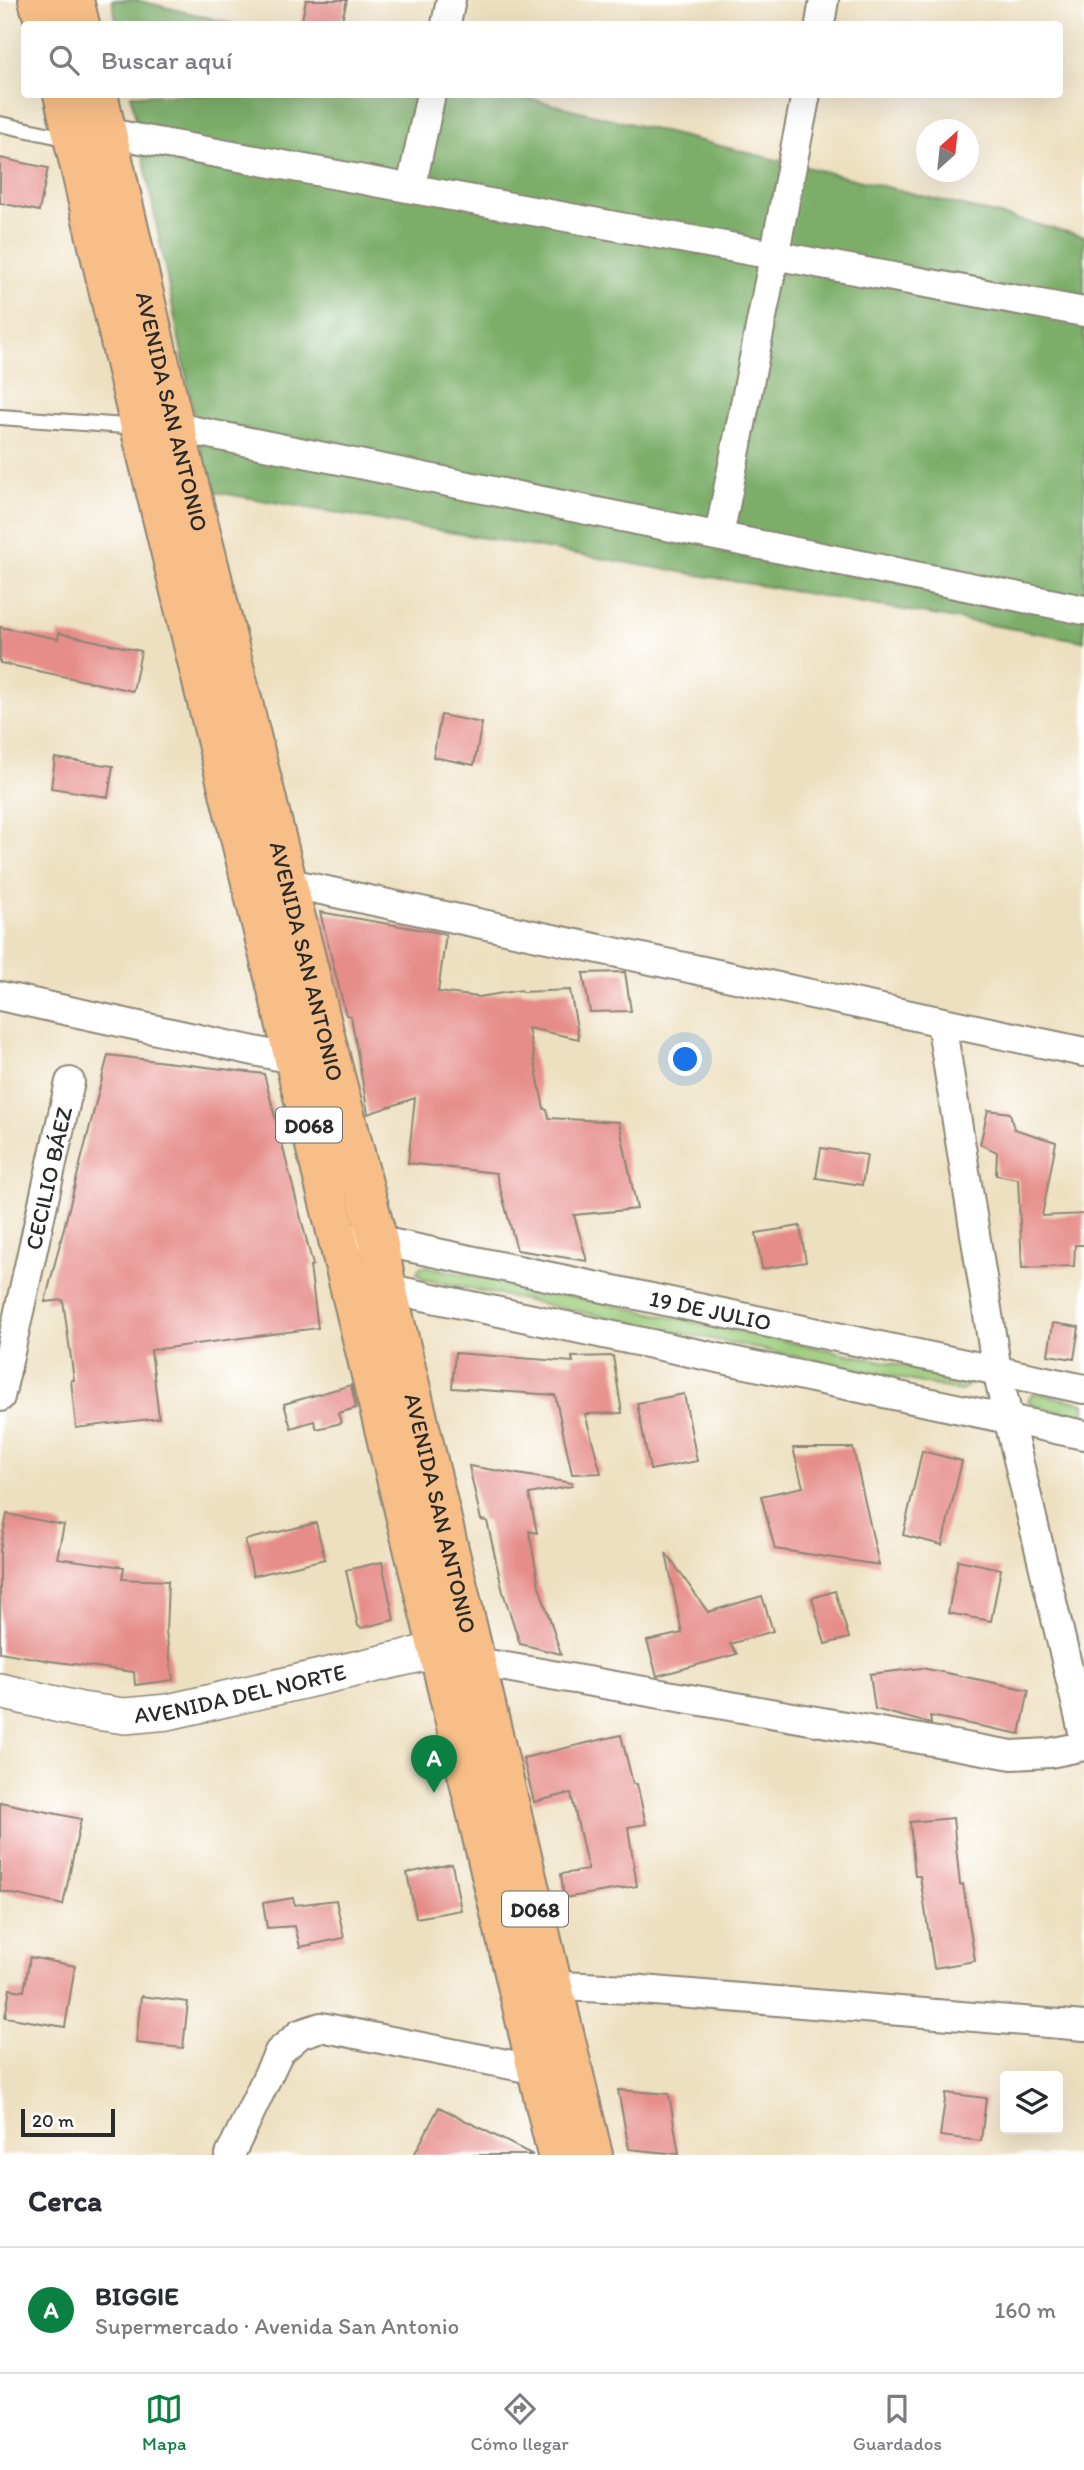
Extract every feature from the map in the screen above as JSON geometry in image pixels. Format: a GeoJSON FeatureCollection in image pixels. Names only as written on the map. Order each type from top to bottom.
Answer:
{"type":"FeatureCollection","features":[{"type":"Feature","properties":{"kind":"main road"},"geometry":{"type":"LineString","coordinates":[[38,0],[44,21]]}},
{"type":"Feature","properties":{"kind":"main road"},"geometry":{"type":"LineString","coordinates":[[74,0],[79,21]]}},
{"type":"Feature","properties":{"kind":"main road","name":"AVENIDA SAN ANTONIO"},"geometry":{"type":"LineString","coordinates":[[66,98],[91,137],[157,427],[293,1059],[438,1650],[534,1984],[574,2075],[593,2155]]}},
{"type":"Feature","properties":{"kind":"main road","name":"AVENIDA SAN ANTONIO"},"geometry":{"type":"LineString","coordinates":[[91,137],[97,98]]}},
{"type":"Feature","properties":{"kind":"main road","name":"AVENIDA SAN ANTONIO"},"geometry":{"type":"LineString","coordinates":[[157,427],[289,883],[378,1241],[477,1662],[534,1984],[536,2071],[557,2155]]}},
{"type":"Feature","properties":{"kind":"street"},"geometry":{"type":"LineString","coordinates":[[447,21],[451,0]]}},
{"type":"Feature","properties":{"kind":"street"},"geometry":{"type":"LineString","coordinates":[[820,21],[824,0]]}},
{"type":"Feature","properties":{"kind":"street"},"geometry":{"type":"LineString","coordinates":[[411,188],[430,98]]}},
{"type":"Feature","properties":{"kind":"street"},"geometry":{"type":"LineString","coordinates":[[719,536],[805,98]]}},
{"type":"Feature","properties":{"kind":"street"},"geometry":{"type":"LineString","coordinates":[[91,137],[411,188],[1084,312]]}},
{"type":"Feature","properties":{"kind":"street"},"geometry":{"type":"LineString","coordinates":[[157,427],[1084,610]]}},
{"type":"Feature","properties":{"kind":"street"},"geometry":{"type":"LineString","coordinates":[[289,883],[1084,1052]]}},
{"type":"Feature","properties":{"kind":"street"},"geometry":{"type":"LineString","coordinates":[[0,996],[333,1068]]}},
{"type":"Feature","properties":{"kind":"street"},"geometry":{"type":"LineString","coordinates":[[941,1022],[997,1371],[1084,1736]]}},
{"type":"Feature","properties":{"kind":"street","name":"CECILIO BÁEZ"},"geometry":{"type":"LineString","coordinates":[[0,1396],[69,1082]]}},
{"type":"Feature","properties":{"kind":"street","name":"19 DE JULIO"},"geometry":{"type":"LineString","coordinates":[[336,1233],[1084,1389]]}},
{"type":"Feature","properties":{"kind":"street","name":"19 DE JULIO"},"geometry":{"type":"LineString","coordinates":[[348,1280],[1084,1435]]}},
{"type":"Feature","properties":{"kind":"street"},"geometry":{"type":"LineString","coordinates":[[438,1650],[477,1662],[1012,1755],[1050,1753],[1084,1746]]}},
{"type":"Feature","properties":{"kind":"street","name":"AVENIDA DEL NORTE"},"geometry":{"type":"LineString","coordinates":[[0,1691],[92,1712],[125,1716],[168,1712],[438,1650]]}},
{"type":"Feature","properties":{"kind":"street"},"geometry":{"type":"LineString","coordinates":[[534,1984],[1084,2026]]}},
{"type":"Feature","properties":{"kind":"street"},"geometry":{"type":"LineString","coordinates":[[230,2155],[279,2052],[300,2034],[321,2026],[536,2071],[574,2075]]}},
{"type":"Feature","properties":{"kind":"lane"},"geometry":{"type":"LineString","coordinates":[[0,124],[91,137]]}},
{"type":"Feature","properties":{"kind":"lane"},"geometry":{"type":"LineString","coordinates":[[0,417],[157,427]]}},
{"type":"Feature","properties":{"kind":"green space"},"geometry":{"type":"Polygon","coordinates":[[[112,0],[136,0],[222,21],[116,21],[112,0]]]}},
{"type":"Feature","properties":{"kind":"green space"},"geometry":{"type":"Polygon","coordinates":[[[132,98],[527,98],[1084,236],[1084,641],[209,491],[132,98]]]}},
{"type":"Feature","properties":{"kind":"green space"},"geometry":{"type":"Polygon","coordinates":[[[420,1267],[963,1378],[968,1386],[961,1391],[423,1279],[417,1273],[420,1267]]]}},
{"type":"Feature","properties":{"kind":"green space"},"geometry":{"type":"Polygon","coordinates":[[[1035,1393],[1084,1403],[1084,1416],[1034,1406],[1028,1400],[1035,1393]]]}},
{"type":"Feature","properties":{"kind":"building"},"geometry":{"type":"Polygon","coordinates":[[[306,0],[347,0],[342,21],[302,21],[306,0]]]}},
{"type":"Feature","properties":{"kind":"building"},"geometry":{"type":"Polygon","coordinates":[[[0,158],[48,168],[39,211],[0,203],[0,158]]]}},
{"type":"Feature","properties":{"kind":"building"},"geometry":{"type":"Polygon","coordinates":[[[0,627],[58,639],[59,633],[141,651],[133,691],[0,663],[0,627]]]}},
{"type":"Feature","properties":{"kind":"building"},"geometry":{"type":"Polygon","coordinates":[[[441,715],[482,723],[474,765],[433,757],[441,715]]]}},
{"type":"Feature","properties":{"kind":"building"},"geometry":{"type":"Polygon","coordinates":[[[55,758],[113,766],[108,797],[51,788],[55,758]]]}},
{"type":"Feature","properties":{"kind":"building"},"geometry":{"type":"Polygon","coordinates":[[[320,912],[446,934],[438,992],[479,997],[521,990],[570,990],[579,1039],[528,1028],[544,1109],[547,1110],[549,1118],[619,1122],[637,1209],[574,1215],[587,1261],[517,1250],[496,1173],[408,1163],[415,1098],[368,1114],[351,1016],[346,1015],[320,912]]]}},
{"type":"Feature","properties":{"kind":"building"},"geometry":{"type":"Polygon","coordinates":[[[625,972],[631,1011],[590,1012],[583,973],[625,972]]]}},
{"type":"Feature","properties":{"kind":"building"},"geometry":{"type":"Polygon","coordinates":[[[108,1055],[264,1074],[313,1265],[310,1266],[318,1328],[151,1350],[159,1418],[76,1428],[71,1380],[74,1380],[63,1300],[45,1302],[108,1055]]]}},
{"type":"Feature","properties":{"kind":"building"},"geometry":{"type":"Polygon","coordinates":[[[988,1110],[1010,1113],[1014,1129],[1056,1142],[1042,1216],[1084,1214],[1084,1245],[1075,1245],[1074,1266],[1022,1268],[1018,1179],[996,1175],[997,1152],[980,1144],[988,1110]]]}},
{"type":"Feature","properties":{"kind":"building"},"geometry":{"type":"Polygon","coordinates":[[[821,1148],[867,1155],[862,1185],[816,1178],[821,1148]]]}},
{"type":"Feature","properties":{"kind":"building"},"geometry":{"type":"Polygon","coordinates":[[[800,1226],[806,1262],[762,1269],[756,1233],[800,1226]]]}},
{"type":"Feature","properties":{"kind":"building"},"geometry":{"type":"Polygon","coordinates":[[[1053,1323],[1079,1327],[1074,1359],[1048,1355],[1053,1323]]]}},
{"type":"Feature","properties":{"kind":"building"},"geometry":{"type":"Polygon","coordinates":[[[455,1353],[573,1362],[572,1357],[613,1356],[622,1413],[585,1414],[601,1473],[572,1474],[555,1395],[452,1388],[455,1353]]]}},
{"type":"Feature","properties":{"kind":"building"},"geometry":{"type":"Polygon","coordinates":[[[351,1385],[356,1408],[338,1413],[341,1423],[317,1429],[314,1421],[291,1428],[284,1404],[351,1385]]]}},
{"type":"Feature","properties":{"kind":"building"},"geometry":{"type":"Polygon","coordinates":[[[684,1394],[697,1461],[650,1470],[637,1403],[684,1394]]]}},
{"type":"Feature","properties":{"kind":"building"},"geometry":{"type":"Polygon","coordinates":[[[793,1448],[853,1448],[879,1565],[775,1549],[761,1496],[803,1487],[793,1448]]]}},
{"type":"Feature","properties":{"kind":"building"},"geometry":{"type":"Polygon","coordinates":[[[922,1451],[962,1461],[942,1545],[903,1535],[922,1451]]]}},
{"type":"Feature","properties":{"kind":"building"},"geometry":{"type":"Polygon","coordinates":[[[469,1466],[572,1483],[572,1486],[529,1494],[537,1533],[529,1531],[539,1586],[561,1654],[520,1644],[503,1592],[487,1521],[481,1520],[469,1466]]]}},
{"type":"Feature","properties":{"kind":"building"},"geometry":{"type":"Polygon","coordinates":[[[7,1514],[64,1525],[57,1558],[124,1567],[122,1579],[168,1581],[166,1632],[173,1680],[135,1685],[134,1672],[0,1652],[0,1550],[7,1514]]]}},
{"type":"Feature","properties":{"kind":"building"},"geometry":{"type":"Polygon","coordinates":[[[316,1523],[325,1559],[253,1576],[245,1540],[316,1523]]]}},
{"type":"Feature","properties":{"kind":"building"},"geometry":{"type":"Polygon","coordinates":[[[666,1553],[708,1612],[762,1596],[773,1631],[730,1644],[737,1654],[657,1676],[647,1641],[682,1633],[666,1553]]]}},
{"type":"Feature","properties":{"kind":"building"},"geometry":{"type":"Polygon","coordinates":[[[958,1560],[1001,1569],[991,1621],[948,1613],[958,1560]]]}},
{"type":"Feature","properties":{"kind":"building"},"geometry":{"type":"Polygon","coordinates":[[[382,1562],[394,1620],[361,1628],[358,1626],[346,1570],[382,1562]]]}},
{"type":"Feature","properties":{"kind":"building"},"geometry":{"type":"Polygon","coordinates":[[[835,1591],[849,1638],[825,1644],[812,1598],[835,1591]]]}},
{"type":"Feature","properties":{"kind":"building"},"geometry":{"type":"Polygon","coordinates":[[[922,1668],[1029,1690],[1020,1734],[930,1716],[931,1724],[875,1709],[870,1674],[922,1668]]]}},
{"type":"Feature","properties":{"kind":"building"},"geometry":{"type":"Polygon","coordinates":[[[621,1735],[633,1784],[637,1784],[646,1824],[628,1827],[637,1886],[564,1898],[561,1874],[588,1870],[571,1793],[534,1802],[523,1758],[621,1735]]]}},
{"type":"Feature","properties":{"kind":"building"},"geometry":{"type":"Polygon","coordinates":[[[0,1802],[81,1819],[63,1905],[0,1891],[0,1802]]]}},
{"type":"Feature","properties":{"kind":"building"},"geometry":{"type":"Polygon","coordinates":[[[953,1818],[960,1885],[963,1884],[975,1961],[934,1968],[920,1876],[915,1876],[910,1822],[953,1818]]]}},
{"type":"Feature","properties":{"kind":"building"},"geometry":{"type":"Polygon","coordinates":[[[452,1864],[461,1910],[416,1918],[407,1873],[452,1864]]]}},
{"type":"Feature","properties":{"kind":"building"},"geometry":{"type":"Polygon","coordinates":[[[293,1898],[295,1905],[336,1900],[344,1938],[300,1947],[295,1926],[267,1928],[263,1903],[293,1898]]]}},
{"type":"Feature","properties":{"kind":"building"},"geometry":{"type":"Polygon","coordinates":[[[30,1957],[75,1966],[65,2027],[5,2017],[10,1989],[24,1991],[30,1957]]]}},
{"type":"Feature","properties":{"kind":"building"},"geometry":{"type":"Polygon","coordinates":[[[141,1996],[188,2002],[183,2048],[136,2043],[141,1996]]]}},
{"type":"Feature","properties":{"kind":"building"},"geometry":{"type":"Polygon","coordinates":[[[618,2090],[669,2094],[679,2154],[629,2149],[618,2090]]]}},
{"type":"Feature","properties":{"kind":"building"},"geometry":{"type":"Polygon","coordinates":[[[946,2093],[986,2098],[981,2141],[940,2136],[946,2093]]]}},
{"type":"Feature","properties":{"kind":"building"},"geometry":{"type":"Polygon","coordinates":[[[439,2107],[533,2155],[414,2155],[439,2107]]]}},
{"type":"Feature","properties":{"kind":"place","name":"BIGGIE"},"geometry":{"type":"Point","coordinates":[434,1793]}}]}
